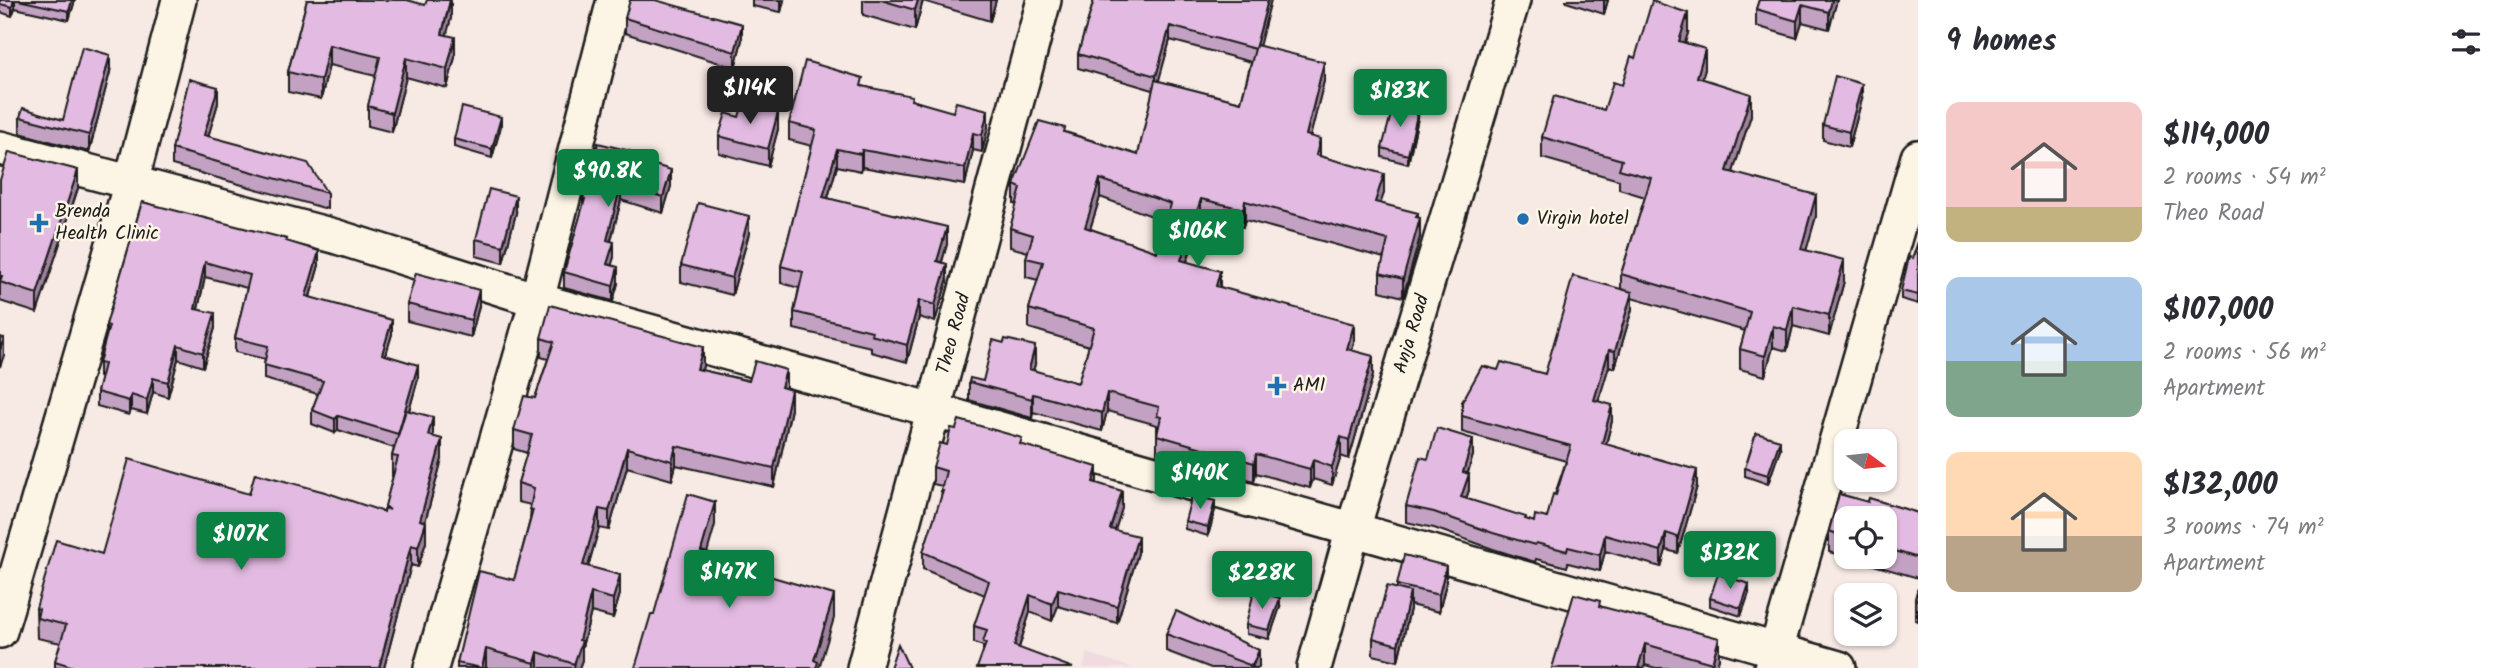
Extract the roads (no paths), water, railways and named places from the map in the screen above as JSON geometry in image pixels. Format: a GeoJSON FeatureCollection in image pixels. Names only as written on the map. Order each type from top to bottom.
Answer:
{"type":"FeatureCollection","features":[{"type":"Feature","properties":{"kind":"street"},"geometry":{"type":"LineString","coordinates":[[0,631],[131,183],[179,0]]}},
{"type":"Feature","properties":{"kind":"street"},"geometry":{"type":"LineString","coordinates":[[431,668],[537,300],[614,0]]}},
{"type":"Feature","properties":{"kind":"street","name":"Theo Road"},"geometry":{"type":"LineString","coordinates":[[864,668],[1044,0]]}},
{"type":"Feature","properties":{"kind":"street","name":"Anja Road"},"geometry":{"type":"LineString","coordinates":[[1314,668],[1353,529],[1513,0]]}},
{"type":"Feature","properties":{"kind":"street"},"geometry":{"type":"LineString","coordinates":[[0,148],[334,236],[537,300],[1353,529],[1774,659],[1839,668]]}},
{"type":"Feature","properties":{"kind":"street"},"geometry":{"type":"LineString","coordinates":[[1774,659],[1918,158]]}},
{"type":"Feature","properties":{"kind":"place","name":"Virgin hotel"},"geometry":{"type":"Point","coordinates":[1523,219]}},
{"type":"Feature","properties":{"kind":"place","name":"Brenda Health Clinic"},"geometry":{"type":"Point","coordinates":[39,223]}},
{"type":"Feature","properties":{"kind":"place","name":"AMI"},"geometry":{"type":"Point","coordinates":[1277,386]}}]}
